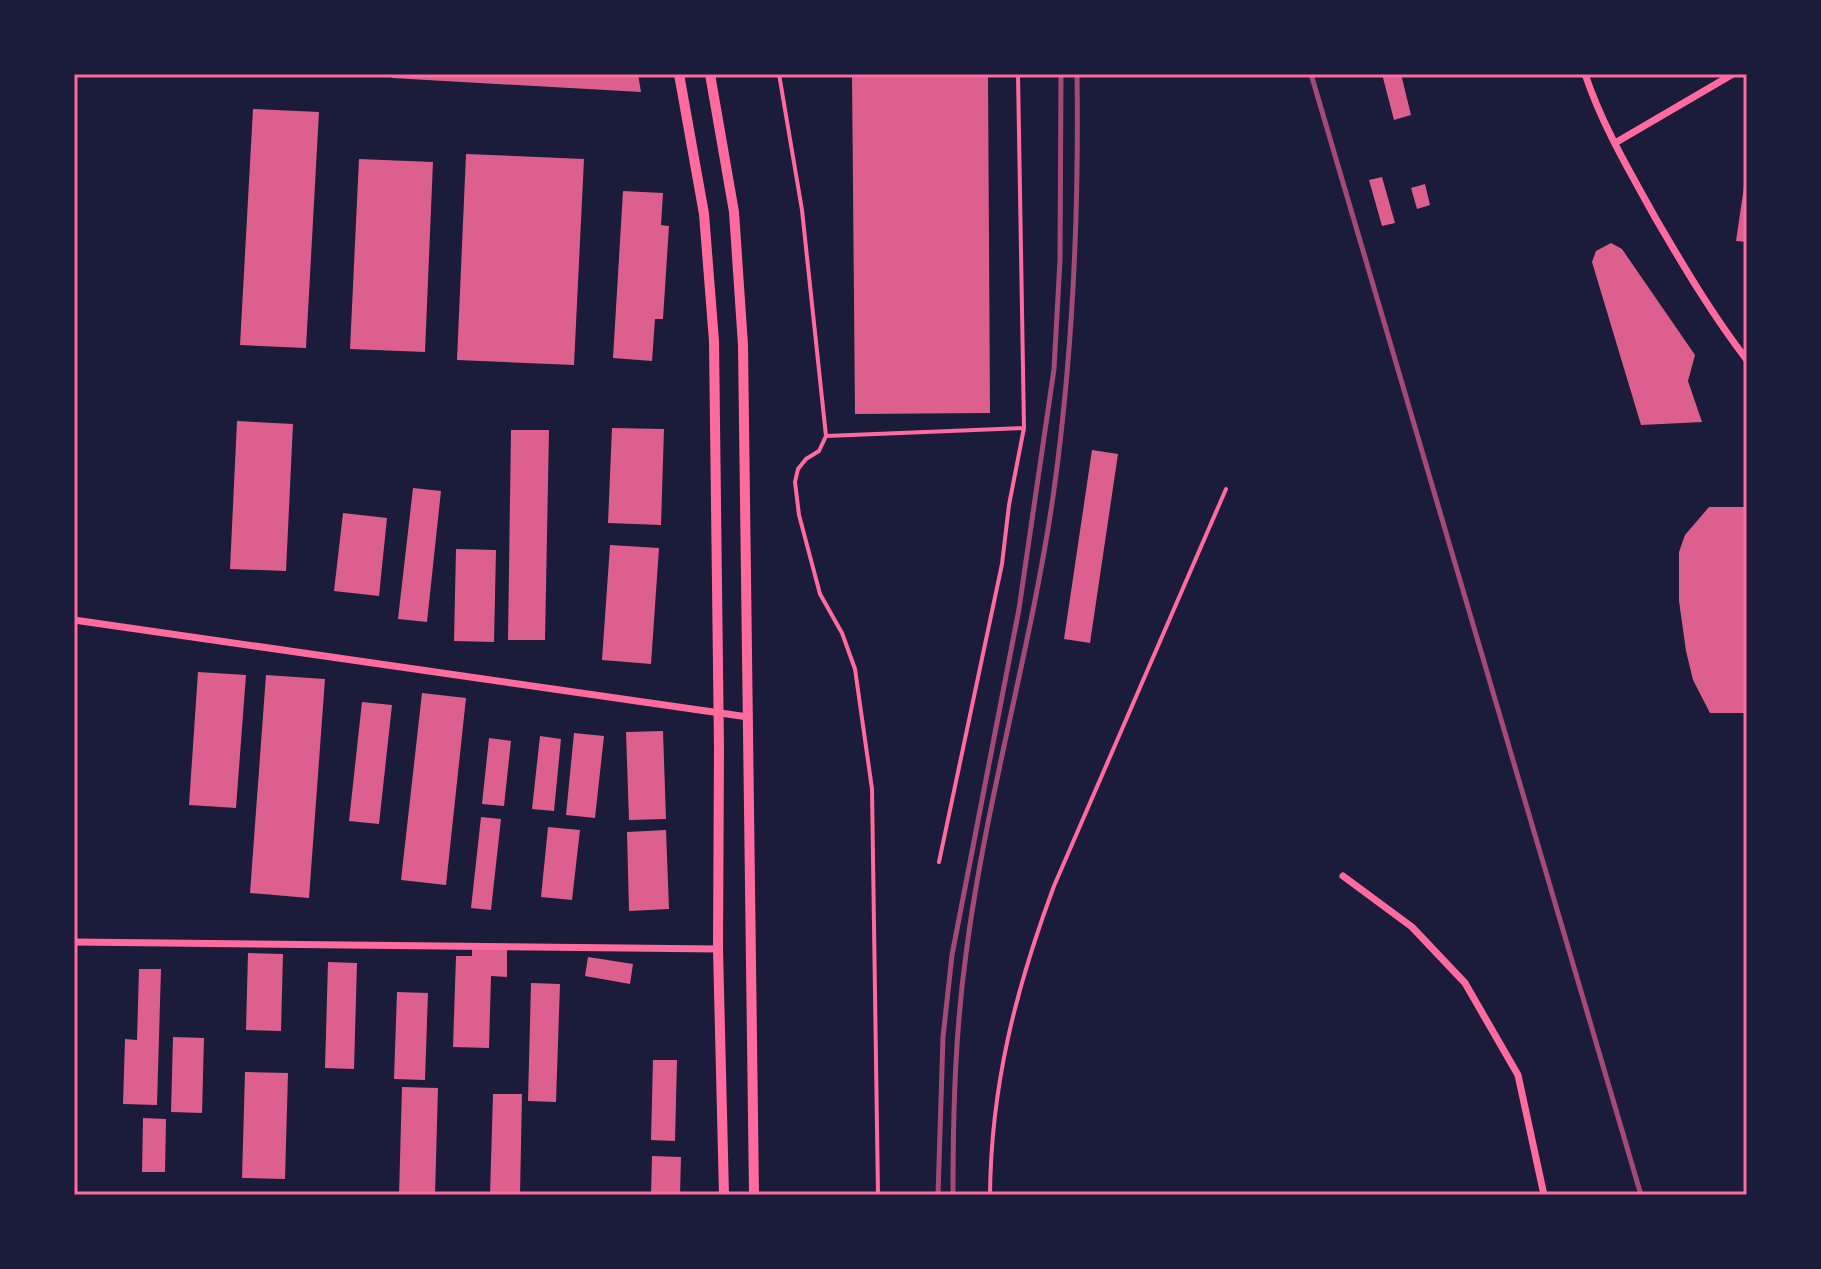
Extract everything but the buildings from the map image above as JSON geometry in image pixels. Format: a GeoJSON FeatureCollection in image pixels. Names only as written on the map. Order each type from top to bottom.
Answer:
{"type":"FeatureCollection","features":[{"type":"Feature","properties":{"kind":"main road"},"geometry":{"type":"LineString","coordinates":[[679,74],[704,214],[714,341],[718,949],[724,1195]]}},
{"type":"Feature","properties":{"kind":"main road"},"geometry":{"type":"LineString","coordinates":[[710,74],[734,212],[743,345],[754,1195]]}},
{"type":"Feature","properties":{"kind":"street"},"geometry":{"type":"LineString","coordinates":[[1585,74],[1615,143],[1675,251],[1747,360]]}},
{"type":"Feature","properties":{"kind":"street"},"geometry":{"type":"LineString","coordinates":[[1615,143],[1733,74]]}},
{"type":"Feature","properties":{"kind":"street"},"geometry":{"type":"LineString","coordinates":[[74,620],[748,717]]}},
{"type":"Feature","properties":{"kind":"street"},"geometry":{"type":"LineString","coordinates":[[1343,876],[1412,927],[1465,983],[1518,1075],[1544,1195]]}},
{"type":"Feature","properties":{"kind":"street"},"geometry":{"type":"LineString","coordinates":[[74,942],[718,949]]}},
{"type":"Feature","properties":{"kind":"lane"},"geometry":{"type":"LineString","coordinates":[[779,74],[802,210],[826,436],[819,451],[798,469],[795,482],[799,515],[820,594],[842,633],[855,669],[872,789],[878,1195]]}},
{"type":"Feature","properties":{"kind":"lane"},"geometry":{"type":"LineString","coordinates":[[939,862],[1002,564],[1009,505],[1024,428],[1018,74]]}},
{"type":"Feature","properties":{"kind":"lane"},"geometry":{"type":"LineString","coordinates":[[826,436],[1024,428]]}},
{"type":"Feature","properties":{"kind":"lane"},"geometry":{"type":"LineString","coordinates":[[990,1195],[993,1134],[1005,1044],[1034,939],[1054,886],[1226,489]]}},
{"type":"Feature","properties":{"kind":"railway"},"geometry":{"type":"LineString","coordinates":[[938,1195],[943,1037],[952,955],[1019,609],[1054,369],[1060,260],[1061,74]]}},
{"type":"Feature","properties":{"kind":"railway"},"geometry":{"type":"LineString","coordinates":[[953,1195],[955,1074],[966,954],[985,838],[1045,548],[1061,438],[1073,282],[1077,74]]}},
{"type":"Feature","properties":{"kind":"railway"},"geometry":{"type":"LineString","coordinates":[[1311,74],[1641,1195]]}}]}
